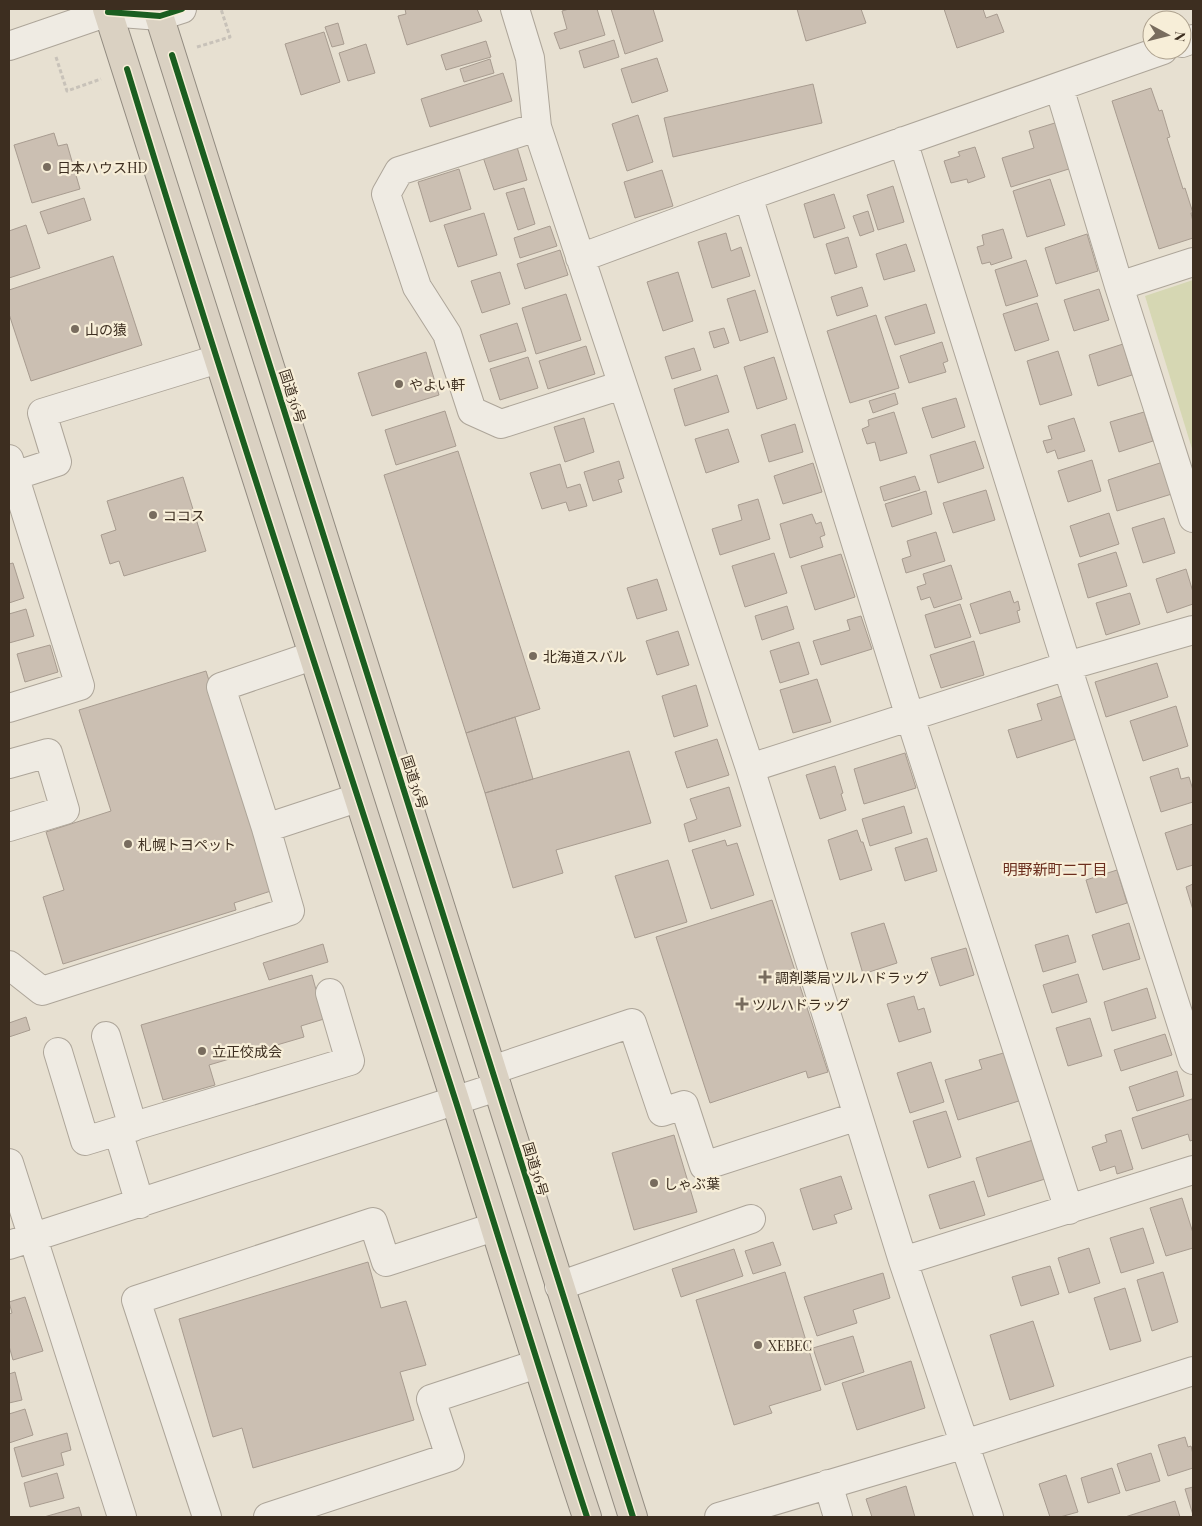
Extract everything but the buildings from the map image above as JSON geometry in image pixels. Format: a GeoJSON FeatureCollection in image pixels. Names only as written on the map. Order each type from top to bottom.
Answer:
{"type":"FeatureCollection","features":[{"type":"Feature","properties":{"kind":"highway"},"geometry":{"type":"LineString","coordinates":[[110,10],[312,656],[587,1517]]}},
{"type":"Feature","properties":{"kind":"highway","name":"国道36号"},"geometry":{"type":"LineString","coordinates":[[166,11],[559,1286],[634,1517]]}},
{"type":"Feature","properties":{"kind":"street"},"geometry":{"type":"LineString","coordinates":[[515,9],[530,58],[537,127],[750,768],[903,1261],[988,1517]]}},
{"type":"Feature","properties":{"kind":"street"},"geometry":{"type":"LineString","coordinates":[[9,46],[110,10],[166,11]]}},
{"type":"Feature","properties":{"kind":"street"},"geometry":{"type":"LineString","coordinates":[[580,258],[748,196],[1142,57]]}},
{"type":"Feature","properties":{"kind":"street"},"geometry":{"type":"LineString","coordinates":[[1059,87],[1119,286],[1193,518]]}},
{"type":"Feature","properties":{"kind":"street"},"geometry":{"type":"LineString","coordinates":[[537,127],[399,171],[386,194],[417,287],[447,334],[472,411],[501,424],[622,385]]}},
{"type":"Feature","properties":{"kind":"street"},"geometry":{"type":"LineString","coordinates":[[903,141],[1067,666],[1193,1060]]}},
{"type":"Feature","properties":{"kind":"street"},"geometry":{"type":"LineString","coordinates":[[748,196],[910,716],[1069,1210]]}},
{"type":"Feature","properties":{"kind":"street"},"geometry":{"type":"LineString","coordinates":[[1119,286],[1193,262]]}},
{"type":"Feature","properties":{"kind":"street"},"geometry":{"type":"LineString","coordinates":[[9,708],[80,686],[12,467],[57,462],[42,413],[218,359]]}},
{"type":"Feature","properties":{"kind":"street"},"geometry":{"type":"LineString","coordinates":[[750,768],[1067,666],[1193,630]]}},
{"type":"Feature","properties":{"kind":"street"},"geometry":{"type":"LineString","coordinates":[[9,965],[42,991],[290,911],[221,687],[312,656]]}},
{"type":"Feature","properties":{"kind":"street"},"geometry":{"type":"LineString","coordinates":[[9,764],[48,753],[65,810],[9,827]]}},
{"type":"Feature","properties":{"kind":"street"},"geometry":{"type":"LineString","coordinates":[[266,828],[357,798]]}},
{"type":"Feature","properties":{"kind":"street"},"geometry":{"type":"LineString","coordinates":[[58,1052],[85,1142],[350,1060],[330,993]]}},
{"type":"Feature","properties":{"kind":"street"},"geometry":{"type":"LineString","coordinates":[[20,1242],[455,1101],[495,1078],[632,1023],[662,1112],[684,1105],[704,1166],[858,1116]]}},
{"type":"Feature","properties":{"kind":"street"},"geometry":{"type":"LineString","coordinates":[[106,1036],[140,1204]]}},
{"type":"Feature","properties":{"kind":"street"},"geometry":{"type":"LineString","coordinates":[[9,1163],[20,1242],[122,1517]]}},
{"type":"Feature","properties":{"kind":"street"},"geometry":{"type":"LineString","coordinates":[[903,1261],[1193,1170]]}},
{"type":"Feature","properties":{"kind":"street"},"geometry":{"type":"LineString","coordinates":[[559,1286],[750,1219]]}},
{"type":"Feature","properties":{"kind":"street"},"geometry":{"type":"LineString","coordinates":[[207,1517],[136,1300],[373,1222],[386,1262],[494,1227]]}},
{"type":"Feature","properties":{"kind":"street"},"geometry":{"type":"LineString","coordinates":[[280,1515],[450,1457],[431,1399],[537,1364]]}},
{"type":"Feature","properties":{"kind":"street"},"geometry":{"type":"LineString","coordinates":[[719,1517],[965,1444],[1193,1371]]}},
{"type":"Feature","properties":{"kind":"street"},"geometry":{"type":"LineString","coordinates":[[828,1484],[838,1517]]}},
{"type":"Feature","properties":{"kind":"green space"},"geometry":{"type":"Polygon","coordinates":[[[1193,280],[1193,452],[1145,296],[1193,280]]]}},
{"type":"Feature","properties":{"kind":"cycle path"},"geometry":{"type":"LineString","coordinates":[[108,12],[160,16],[182,9]]}},
{"type":"Feature","properties":{"kind":"cycle path"},"geometry":{"type":"LineString","coordinates":[[172,55],[633,1517]]}},
{"type":"Feature","properties":{"kind":"cycle path"},"geometry":{"type":"LineString","coordinates":[[127,69],[248,457],[456,1102],[587,1517]]}},
{"type":"Feature","properties":{"kind":"place","name":"日本ハウスHD"},"geometry":{"type":"Point","coordinates":[47,167]}},
{"type":"Feature","properties":{"kind":"place","name":"山の猿"},"geometry":{"type":"Point","coordinates":[75,329]}},
{"type":"Feature","properties":{"kind":"place","name":"やよい軒"},"geometry":{"type":"Point","coordinates":[399,384]}},
{"type":"Feature","properties":{"kind":"place","name":"ココス"},"geometry":{"type":"Point","coordinates":[153,515]}},
{"type":"Feature","properties":{"kind":"place","name":"北海道スバル"},"geometry":{"type":"Point","coordinates":[533,656]}},
{"type":"Feature","properties":{"kind":"place","name":"札幌トヨペット"},"geometry":{"type":"Point","coordinates":[128,844]}},
{"type":"Feature","properties":{"kind":"place","name":"調剤薬局ツルハドラッグ"},"geometry":{"type":"Point","coordinates":[765,977]}},
{"type":"Feature","properties":{"kind":"place","name":"ツルハドラッグ"},"geometry":{"type":"Point","coordinates":[742,1004]}},
{"type":"Feature","properties":{"kind":"place","name":"立正佼成会"},"geometry":{"type":"Point","coordinates":[202,1051]}},
{"type":"Feature","properties":{"kind":"place","name":"しゃぶ葉"},"geometry":{"type":"Point","coordinates":[654,1183]}},
{"type":"Feature","properties":{"kind":"place","name":"XEBEC"},"geometry":{"type":"Point","coordinates":[758,1345]}},
{"type":"Feature","properties":{"kind":"district","name":"明野新町二丁目"},"geometry":{"type":"Point","coordinates":[1055,869]}}]}
